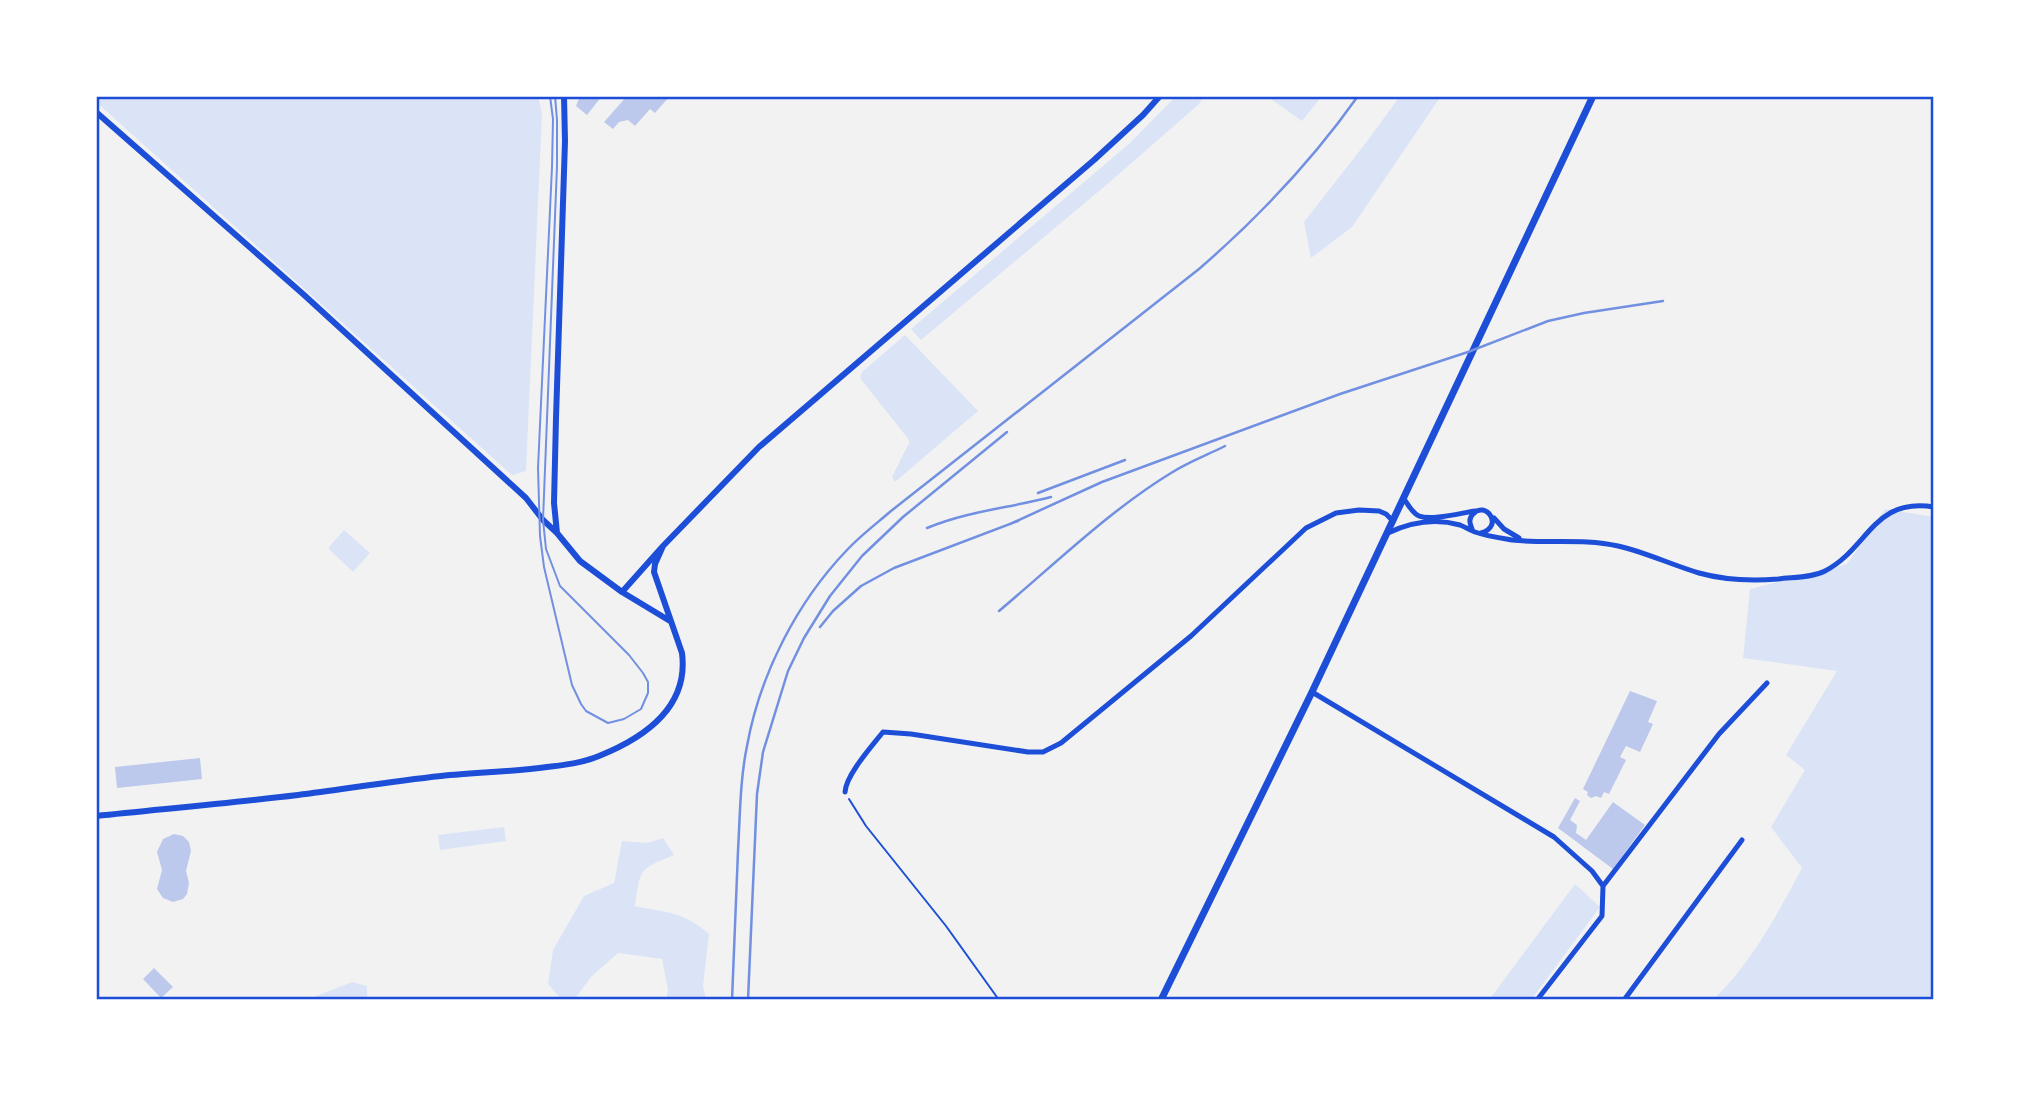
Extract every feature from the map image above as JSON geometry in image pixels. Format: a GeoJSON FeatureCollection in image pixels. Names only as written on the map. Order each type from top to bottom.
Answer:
{"type":"FeatureCollection","features":[{"type":"Feature","properties":{"kind":"main road"},"geometry":{"type":"LineString","coordinates":[[1161,1000],[1388,533],[1593,96]]}},
{"type":"Feature","properties":{"kind":"street"},"geometry":{"type":"LineString","coordinates":[[557,533],[554,503],[565,141],[564,96]]}},
{"type":"Feature","properties":{"kind":"street"},"geometry":{"type":"LineString","coordinates":[[622,592],[759,447],[1094,160],[1160,96]]}},
{"type":"Feature","properties":{"kind":"street"},"geometry":{"type":"LineString","coordinates":[[96,112],[351,337],[526,498],[580,561],[622,592],[670,621]]}},
{"type":"Feature","properties":{"kind":"street"},"geometry":{"type":"LineString","coordinates":[[1404,499],[1419,516],[1487,511],[1513,536],[1525,540]]}},
{"type":"Feature","properties":{"kind":"street"},"geometry":{"type":"LineString","coordinates":[[1388,533],[1415,522],[1452,524],[1511,540],[1618,546],[1701,574],[1734,580],[1766,580],[1825,571],[1850,553],[1882,517],[1896,509],[1921,505],[1934,507]]}},
{"type":"Feature","properties":{"kind":"street"},"geometry":{"type":"LineString","coordinates":[[845,792],[845,786],[883,732],[1043,752],[1061,743],[1191,636],[1306,528],[1336,513],[1359,510],[1379,511],[1393,521]]}},
{"type":"Feature","properties":{"kind":"street"},"geometry":{"type":"LineString","coordinates":[[1475,512],[1469,522],[1471,528],[1478,533],[1487,532],[1492,527],[1491,515]]}},
{"type":"Feature","properties":{"kind":"street"},"geometry":{"type":"LineString","coordinates":[[96,816],[442,776],[511,772],[580,762],[598,756],[631,740],[654,723],[676,699],[680,688],[684,667],[680,646],[654,572],[663,546]]}},
{"type":"Feature","properties":{"kind":"street"},"geometry":{"type":"LineString","coordinates":[[1537,1000],[1602,916],[1603,886],[1719,734],[1767,682]]}},
{"type":"Feature","properties":{"kind":"street"},"geometry":{"type":"LineString","coordinates":[[1312,692],[1554,837],[1592,871],[1603,886]]}},
{"type":"Feature","properties":{"kind":"street"},"geometry":{"type":"LineString","coordinates":[[1625,1000],[1742,840]]}},
{"type":"Feature","properties":{"kind":"path"},"geometry":{"type":"LineString","coordinates":[[845,792],[866,825],[946,926],[999,1000]]}},
{"type":"Feature","properties":{"kind":"shaded area"},"geometry":{"type":"Polygon","coordinates":[[[96,96],[538,96],[542,114],[526,471],[512,475],[96,102],[96,96]]]}},
{"type":"Feature","properties":{"kind":"shaded area"},"geometry":{"type":"Polygon","coordinates":[[[1176,96],[1205,96],[1111,181],[921,340],[911,329],[1130,143],[1176,96]]]}},
{"type":"Feature","properties":{"kind":"shaded area"},"geometry":{"type":"Polygon","coordinates":[[[1267,96],[1322,96],[1302,121],[1267,96]]]}},
{"type":"Feature","properties":{"kind":"shaded area"},"geometry":{"type":"Polygon","coordinates":[[[1400,96],[1441,96],[1352,227],[1311,258],[1304,222],[1400,96]]]}},
{"type":"Feature","properties":{"kind":"shaded area"},"geometry":{"type":"Polygon","coordinates":[[[905,335],[978,411],[895,482],[892,477],[909,440],[860,378],[862,372],[905,335]]]}},
{"type":"Feature","properties":{"kind":"shaded area"},"geometry":{"type":"Polygon","coordinates":[[[1885,509],[1934,517],[1934,1000],[1713,1000],[1752,954],[1802,868],[1771,827],[1805,770],[1786,755],[1837,671],[1743,658],[1750,589],[1847,564],[1885,509]]]}},
{"type":"Feature","properties":{"kind":"shaded area"},"geometry":{"type":"Polygon","coordinates":[[[344,530],[370,553],[353,572],[328,548],[344,530]]]}},
{"type":"Feature","properties":{"kind":"shaded area"},"geometry":{"type":"Polygon","coordinates":[[[504,827],[506,841],[440,850],[438,835],[504,827]]]}},
{"type":"Feature","properties":{"kind":"shaded area"},"geometry":{"type":"Polygon","coordinates":[[[663,838],[674,855],[643,872],[635,906],[683,917],[709,934],[703,986],[706,1000],[666,1000],[668,990],[662,959],[618,953],[591,977],[574,1000],[562,1000],[548,984],[553,950],[584,896],[614,883],[622,841],[647,843],[663,838]]]}},
{"type":"Feature","properties":{"kind":"shaded area"},"geometry":{"type":"Polygon","coordinates":[[[1575,884],[1600,907],[1531,1000],[1489,1000],[1575,884]]]}},
{"type":"Feature","properties":{"kind":"shaded area"},"geometry":{"type":"Polygon","coordinates":[[[352,982],[367,986],[367,1000],[306,1000],[352,982]]]}},
{"type":"Feature","properties":{"kind":"building"},"geometry":{"type":"Polygon","coordinates":[[[580,96],[602,96],[587,115],[576,106],[580,96]]]}},
{"type":"Feature","properties":{"kind":"building"},"geometry":{"type":"Polygon","coordinates":[[[627,96],[670,96],[655,113],[650,109],[635,126],[628,120],[619,122],[613,129],[604,122],[627,96]]]}},
{"type":"Feature","properties":{"kind":"building"},"geometry":{"type":"Polygon","coordinates":[[[1630,691],[1657,701],[1648,722],[1653,724],[1640,752],[1626,746],[1620,757],[1626,760],[1609,794],[1604,792],[1601,798],[1591,798],[1583,789],[1630,691]]]}},
{"type":"Feature","properties":{"kind":"building"},"geometry":{"type":"Polygon","coordinates":[[[200,758],[202,779],[117,788],[115,767],[200,758]]]}},
{"type":"Feature","properties":{"kind":"building"},"geometry":{"type":"Polygon","coordinates":[[[1575,798],[1580,801],[1570,820],[1577,825],[1576,833],[1586,840],[1613,802],[1645,825],[1613,869],[1558,828],[1575,798]]]}},
{"type":"Feature","properties":{"kind":"building"},"geometry":{"type":"Polygon","coordinates":[[[174,834],[183,836],[189,842],[191,851],[186,871],[189,883],[187,894],[183,899],[173,902],[163,898],[157,889],[162,870],[157,852],[163,839],[174,834]]]}},
{"type":"Feature","properties":{"kind":"building"},"geometry":{"type":"Polygon","coordinates":[[[154,968],[173,987],[161,998],[143,979],[154,968]]]}},
{"type":"Feature","properties":{"kind":"tram line"},"geometry":{"type":"LineString","coordinates":[[550,96],[553,119],[552,167],[538,468],[540,536],[544,567],[572,685],[586,711],[608,723],[624,719],[641,709],[648,693],[648,682],[629,655],[560,586],[546,549],[543,520],[557,166],[555,96]]}},
{"type":"Feature","properties":{"kind":"railway"},"geometry":{"type":"LineString","coordinates":[[732,1000],[741,798],[747,746],[761,692],[771,666],[783,640],[812,592],[847,550],[891,511],[1199,269],[1264,209],[1303,166],[1358,96]]}},
{"type":"Feature","properties":{"kind":"railway"},"geometry":{"type":"LineString","coordinates":[[1010,524],[1102,482],[1548,321],[1663,301]]}},
{"type":"Feature","properties":{"kind":"railway"},"geometry":{"type":"LineString","coordinates":[[748,1000],[757,794],[763,752],[788,671],[804,638],[830,596],[862,556],[903,517],[1007,432]]}},
{"type":"Feature","properties":{"kind":"railway"},"geometry":{"type":"LineString","coordinates":[[999,611],[1126,504],[1177,469],[1225,446]]}},
{"type":"Feature","properties":{"kind":"railway"},"geometry":{"type":"LineString","coordinates":[[1038,493],[1125,460]]}},
{"type":"Feature","properties":{"kind":"railway"},"geometry":{"type":"LineString","coordinates":[[927,528],[973,514],[1051,497]]}},
{"type":"Feature","properties":{"kind":"railway"},"geometry":{"type":"LineString","coordinates":[[820,627],[833,611],[861,586],[894,568],[1018,521]]}}]}
